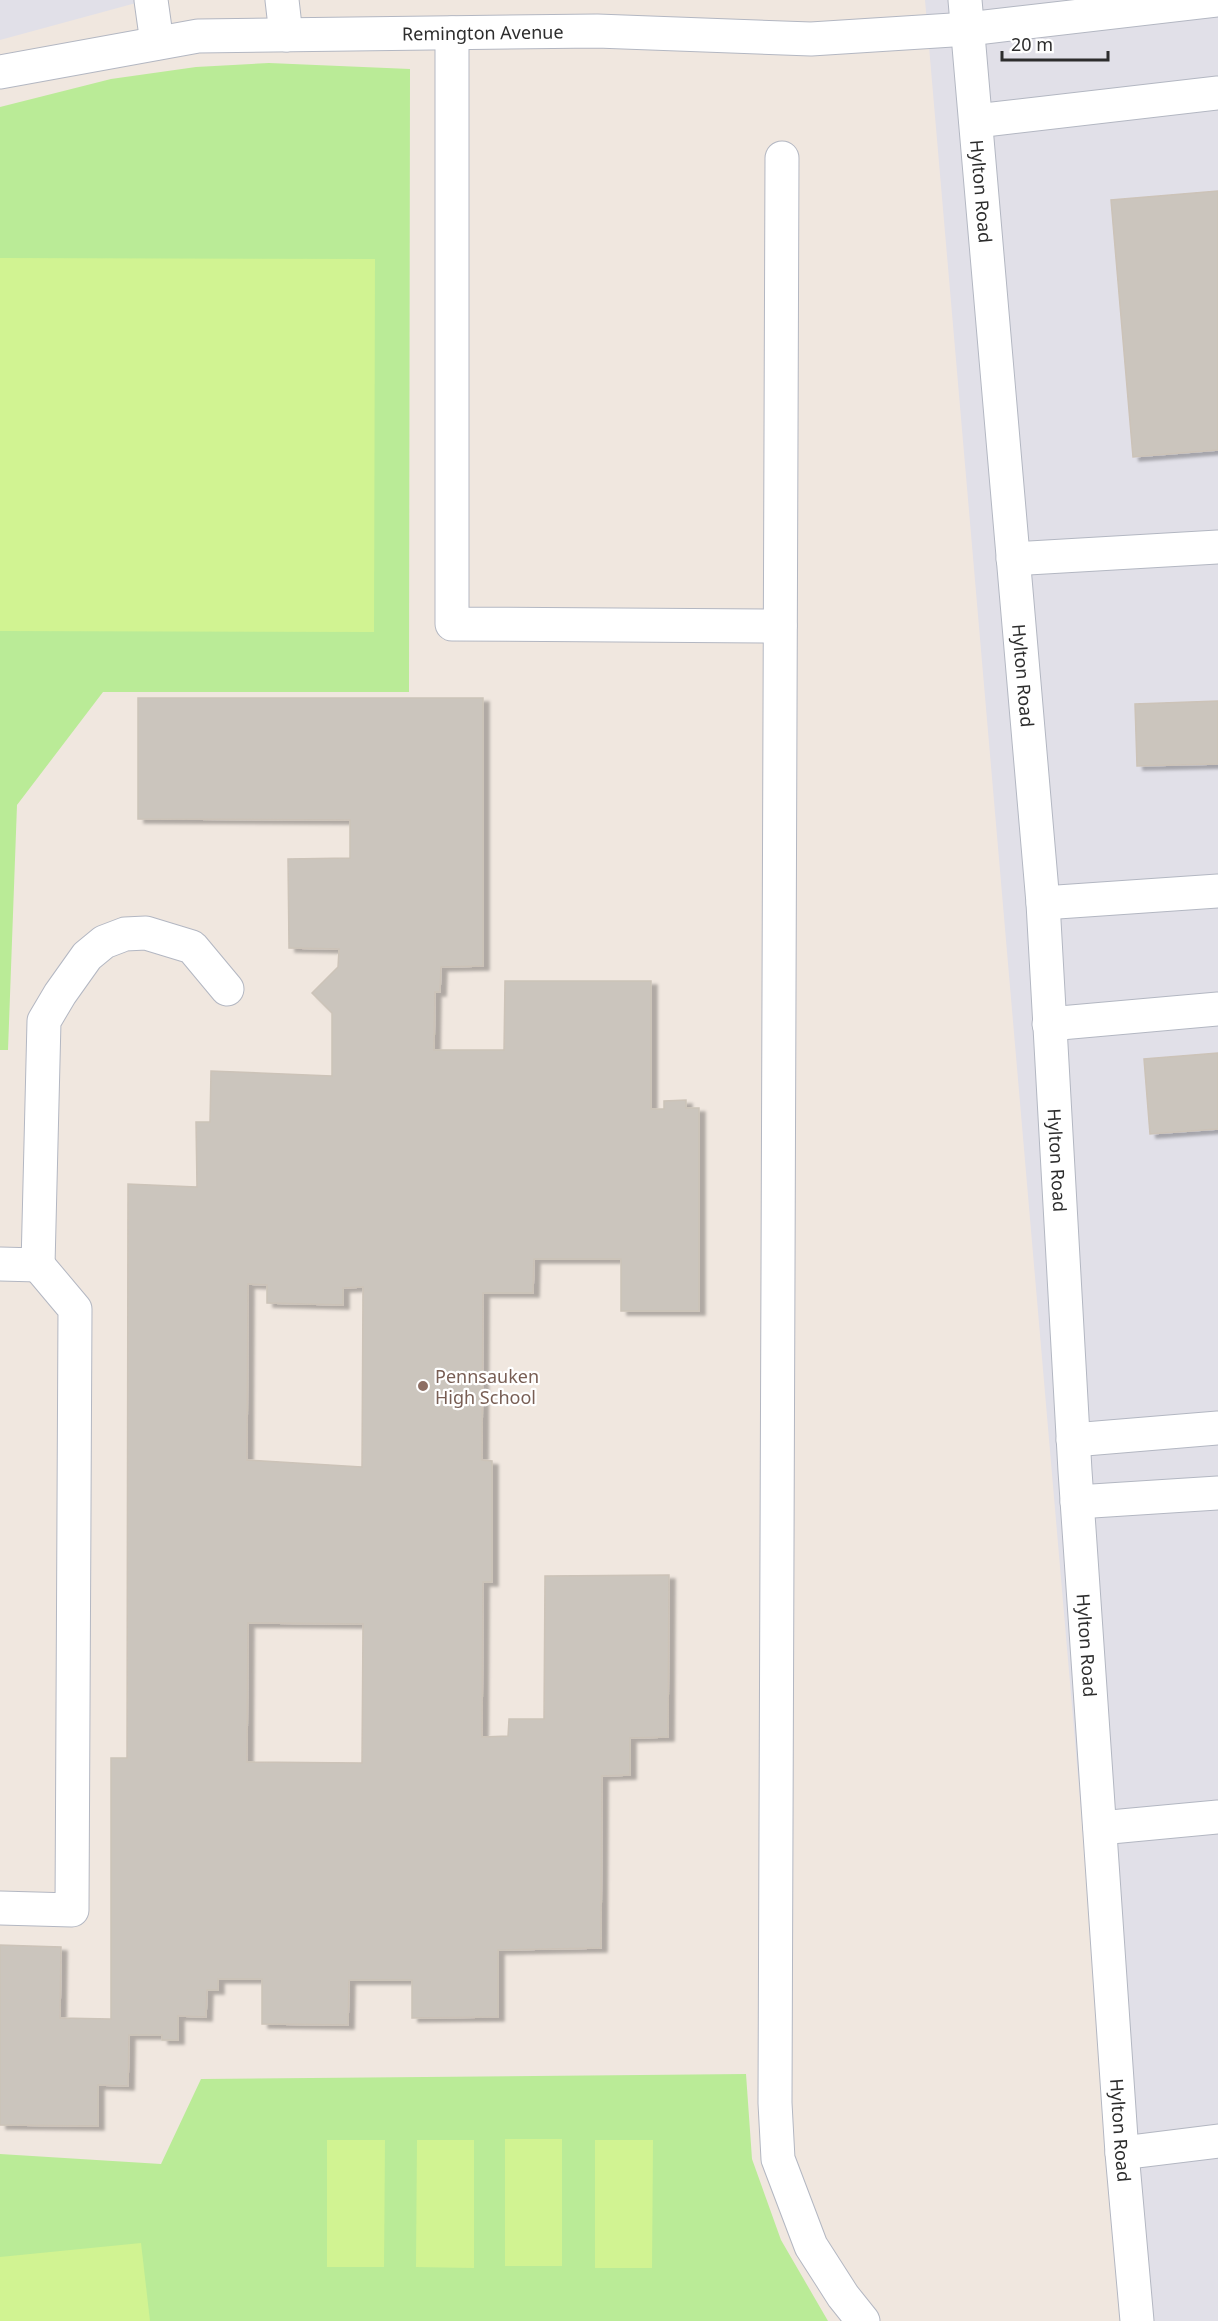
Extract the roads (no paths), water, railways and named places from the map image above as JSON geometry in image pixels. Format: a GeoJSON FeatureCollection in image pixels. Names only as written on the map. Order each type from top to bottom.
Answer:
{"type":"FeatureCollection","features":[{"type":"Feature","properties":{"kind":"street"},"geometry":{"type":"LineString","coordinates":[[151,0],[157,43]]}},
{"type":"Feature","properties":{"kind":"street"},"geometry":{"type":"LineString","coordinates":[[282,0],[286,35]]}},
{"type":"Feature","properties":{"kind":"street","name":"Remington Avenue"},"geometry":{"type":"LineString","coordinates":[[0,72],[198,36],[597,31],[811,39],[967,14],[1218,0]]}},
{"type":"Feature","properties":{"kind":"street","name":"Hylton Road"},"geometry":{"type":"LineString","coordinates":[[967,14],[1043,903],[1077,1502],[1122,2153],[1137,2321]]}},
{"type":"Feature","properties":{"kind":"street"},"geometry":{"type":"LineString","coordinates":[[452,33],[452,624],[780,626]]}},
{"type":"Feature","properties":{"kind":"street"},"geometry":{"type":"LineString","coordinates":[[976,121],[1218,93]]}},
{"type":"Feature","properties":{"kind":"street"},"geometry":{"type":"LineString","coordinates":[[782,158],[775,2103],[778,2159],[811,2246],[843,2296],[863,2321]]}},
{"type":"Feature","properties":{"kind":"street"},"geometry":{"type":"LineString","coordinates":[[1013,559],[1218,547]]}},
{"type":"Feature","properties":{"kind":"street"},"geometry":{"type":"LineString","coordinates":[[1043,903],[1218,891]]}},
{"type":"Feature","properties":{"kind":"street"},"geometry":{"type":"LineString","coordinates":[[0,1908],[72,1910],[75,1309],[38,1265],[44,1021],[87,956],[104,942],[124,934],[146,933],[192,947],[227,989]]}},
{"type":"Feature","properties":{"kind":"street"},"geometry":{"type":"LineString","coordinates":[[1049,1024],[1218,1010]]}},
{"type":"Feature","properties":{"kind":"street"},"geometry":{"type":"LineString","coordinates":[[0,1264],[38,1265]]}},
{"type":"Feature","properties":{"kind":"street"},"geometry":{"type":"LineString","coordinates":[[1073,1440],[1218,1428]]}},
{"type":"Feature","properties":{"kind":"street"},"geometry":{"type":"LineString","coordinates":[[1077,1502],[1218,1492]]}},
{"type":"Feature","properties":{"kind":"street"},"geometry":{"type":"LineString","coordinates":[[1100,1828],[1218,1817]]}},
{"type":"Feature","properties":{"kind":"street"},"geometry":{"type":"LineString","coordinates":[[1122,2153],[1218,2141]]}},
{"type":"Feature","properties":{"kind":"place","name":"Pennsauken High School"},"geometry":{"type":"Point","coordinates":[423,1386]}}]}
